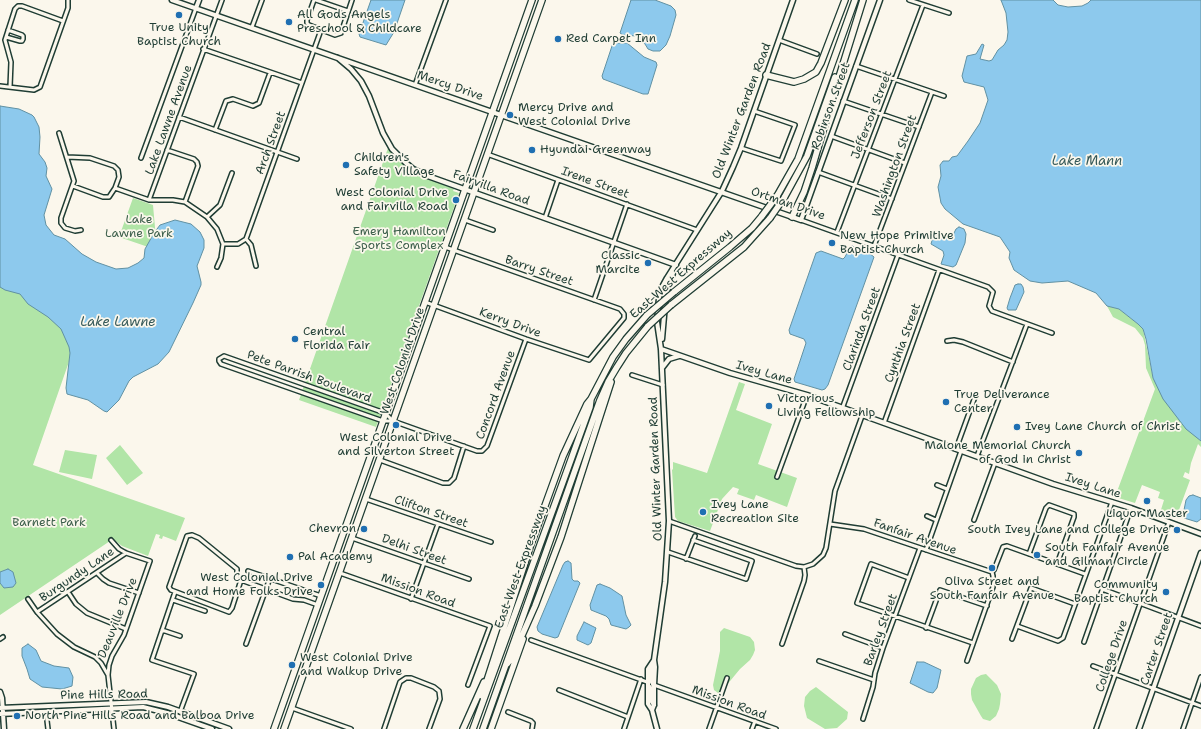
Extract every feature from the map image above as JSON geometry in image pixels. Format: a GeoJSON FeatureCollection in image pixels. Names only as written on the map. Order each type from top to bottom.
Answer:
{"type":"FeatureCollection","features":[{"type":"Feature","properties":{"kind":"highway"},"geometry":{"type":"LineString","coordinates":[[533,0],[532,9],[537,14]]}},
{"type":"Feature","properties":{"kind":"highway","name":"West Colonial Drive"},"geometry":{"type":"LineString","coordinates":[[274,729],[533,0]]}},
{"type":"Feature","properties":{"kind":"highway","name":"West Colonial Drive"},"geometry":{"type":"LineString","coordinates":[[284,729],[542,0]]}},
{"type":"Feature","properties":{"kind":"highway"},"geometry":{"type":"LineString","coordinates":[[766,75],[794,82],[804,79],[816,72],[822,63],[845,0]]}},
{"type":"Feature","properties":{"kind":"highway","name":"East-West Expressway"},"geometry":{"type":"LineString","coordinates":[[474,729],[555,506],[590,407],[591,399],[613,358],[626,339],[647,315],[752,228],[777,196],[798,159],[855,0]]}},
{"type":"Feature","properties":{"kind":"highway"},"geometry":{"type":"LineString","coordinates":[[792,217],[804,192],[812,168],[834,90],[863,0]]}},
{"type":"Feature","properties":{"kind":"highway","name":"East-West Expressway"},"geometry":{"type":"LineString","coordinates":[[483,729],[600,400],[612,375],[626,353],[648,326],[671,305],[744,247],[770,218],[784,198],[806,156],[863,0]]}},
{"type":"Feature","properties":{"kind":"highway"},"geometry":{"type":"LineString","coordinates":[[405,360],[414,363]]}},
{"type":"Feature","properties":{"kind":"highway"},"geometry":{"type":"LineString","coordinates":[[505,668],[512,658],[526,627],[561,537],[611,385],[612,375]]}},
{"type":"Feature","properties":{"kind":"highway"},"geometry":{"type":"LineString","coordinates":[[477,719],[487,677],[530,547],[563,456],[587,404],[591,399]]}},
{"type":"Feature","properties":{"kind":"highway"},"geometry":{"type":"LineString","coordinates":[[364,475],[365,479],[360,494],[366,499]]}},
{"type":"Feature","properties":{"kind":"highway"},"geometry":{"type":"LineString","coordinates":[[355,501],[359,505],[357,515],[358,520]]}},
{"type":"Feature","properties":{"kind":"highway"},"geometry":{"type":"LineString","coordinates":[[338,548],[340,552],[334,569],[340,573]]}},
{"type":"Feature","properties":{"kind":"highway"},"geometry":{"type":"LineString","coordinates":[[314,617],[310,637],[311,639],[316,640]]}},
{"type":"Feature","properties":{"kind":"highway"},"geometry":{"type":"LineString","coordinates":[[491,729],[522,644],[526,627]]}},
{"type":"Feature","properties":{"kind":"highway"},"geometry":{"type":"LineString","coordinates":[[306,640],[310,643],[305,661],[306,667]]}},
{"type":"Feature","properties":{"kind":"highway"},"geometry":{"type":"LineString","coordinates":[[463,729],[481,686],[487,677]]}},
{"type":"Feature","properties":{"kind":"street"},"geometry":{"type":"LineString","coordinates":[[0,86],[34,90],[40,87],[68,8],[68,0]]}},
{"type":"Feature","properties":{"kind":"street","name":"Mercy Drive"},"geometry":{"type":"LineString","coordinates":[[172,0],[722,191]]}},
{"type":"Feature","properties":{"kind":"street"},"geometry":{"type":"LineString","coordinates":[[141,158],[199,0]]}},
{"type":"Feature","properties":{"kind":"street","name":"Lake Lawne Avenue"},"geometry":{"type":"LineString","coordinates":[[149,200],[222,0]]}},
{"type":"Feature","properties":{"kind":"street"},"geometry":{"type":"LineString","coordinates":[[252,27],[262,0]]}},
{"type":"Feature","properties":{"kind":"street"},"geometry":{"type":"LineString","coordinates":[[348,11],[315,0],[307,23],[321,30],[338,35],[341,33],[352,0]]}},
{"type":"Feature","properties":{"kind":"street"},"geometry":{"type":"LineString","coordinates":[[416,85],[446,0]]}},
{"type":"Feature","properties":{"kind":"street","name":"Old Winter Garden Road"},"geometry":{"type":"LineString","coordinates":[[657,729],[652,710],[648,704],[647,682],[648,669],[653,661],[668,552],[669,521],[661,349],[657,322],[659,298],[664,284],[722,191],[741,148],[793,0]]}},
{"type":"Feature","properties":{"kind":"street","name":"Robinson Street"},"geometry":{"type":"LineString","coordinates":[[801,220],[880,0]]}},
{"type":"Feature","properties":{"kind":"street"},"geometry":{"type":"LineString","coordinates":[[909,0],[950,13]]}},
{"type":"Feature","properties":{"kind":"street","name":"Jefferson Street"},"geometry":{"type":"LineString","coordinates":[[837,232],[923,5]]}},
{"type":"Feature","properties":{"kind":"street"},"geometry":{"type":"LineString","coordinates":[[10,87],[11,62],[6,47],[6,37],[15,9],[18,6],[22,6],[63,21]]}},
{"type":"Feature","properties":{"kind":"street"},"geometry":{"type":"LineString","coordinates":[[6,37],[22,41],[24,36],[8,30]]}},
{"type":"Feature","properties":{"kind":"street","name":"Arch Street"},"geometry":{"type":"LineString","coordinates":[[246,239],[321,30]]}},
{"type":"Feature","properties":{"kind":"street"},"geometry":{"type":"LineString","coordinates":[[779,40],[817,54]]}},
{"type":"Feature","properties":{"kind":"street"},"geometry":{"type":"LineString","coordinates":[[203,49],[302,83]]}},
{"type":"Feature","properties":{"kind":"street","name":"Fairvilla Road"},"geometry":{"type":"LineString","coordinates":[[337,57],[351,69],[361,81],[369,96],[383,134],[392,149],[413,169],[465,190],[676,265]]}},
{"type":"Feature","properties":{"kind":"street"},"geometry":{"type":"LineString","coordinates":[[351,69],[352,62]]}},
{"type":"Feature","properties":{"kind":"street"},"geometry":{"type":"LineString","coordinates":[[856,66],[944,96]]}},
{"type":"Feature","properties":{"kind":"street"},"geometry":{"type":"LineString","coordinates":[[215,130],[224,104],[228,100],[253,106],[257,105],[260,101],[270,73]]}},
{"type":"Feature","properties":{"kind":"street","name":"Washington Street"},"geometry":{"type":"LineString","coordinates":[[874,246],[932,92]]}},
{"type":"Feature","properties":{"kind":"street"},"geometry":{"type":"LineString","coordinates":[[843,101],[919,127]]}},
{"type":"Feature","properties":{"kind":"street"},"geometry":{"type":"LineString","coordinates":[[741,148],[781,161],[795,125],[754,111]]}},
{"type":"Feature","properties":{"kind":"street"},"geometry":{"type":"LineString","coordinates":[[179,117],[297,159]]}},
{"type":"Feature","properties":{"kind":"street"},"geometry":{"type":"LineString","coordinates":[[59,133],[74,177],[73,186],[61,218],[61,223],[65,228],[75,231],[81,230]]}},
{"type":"Feature","properties":{"kind":"street"},"geometry":{"type":"LineString","coordinates":[[831,136],[905,163]]}},
{"type":"Feature","properties":{"kind":"street"},"geometry":{"type":"LineString","coordinates":[[167,150],[194,159],[197,162],[198,166],[185,202]]}},
{"type":"Feature","properties":{"kind":"street","name":"Irene Street"},"geometry":{"type":"LineString","coordinates":[[488,154],[697,230]]}},
{"type":"Feature","properties":{"kind":"street"},"geometry":{"type":"LineString","coordinates":[[67,157],[90,158],[114,166],[118,170],[119,177],[115,188],[109,197],[103,197],[73,186]]}},
{"type":"Feature","properties":{"kind":"street"},"geometry":{"type":"LineString","coordinates":[[818,172],[892,199]]}},
{"type":"Feature","properties":{"kind":"street"},"geometry":{"type":"LineString","coordinates":[[207,217],[220,204],[232,173]]}},
{"type":"Feature","properties":{"kind":"street"},"geometry":{"type":"LineString","coordinates":[[545,218],[558,180]]}},
{"type":"Feature","properties":{"kind":"street"},"geometry":{"type":"LineString","coordinates":[[115,188],[149,200],[173,200],[185,202],[207,217],[217,229],[223,244],[221,258],[217,266]]}},
{"type":"Feature","properties":{"kind":"street","name":"Ortman Drive"},"geometry":{"type":"LineString","coordinates":[[722,191],[991,288],[993,294],[990,309],[992,311],[1052,333]]}},
{"type":"Feature","properties":{"kind":"street"},"geometry":{"type":"LineString","coordinates":[[594,300],[627,204]]}},
{"type":"Feature","properties":{"kind":"street"},"geometry":{"type":"LineString","coordinates":[[464,220],[493,230]]}},
{"type":"Feature","properties":{"kind":"street"},"geometry":{"type":"LineString","coordinates":[[223,244],[238,244],[246,239],[251,245],[256,266]]}},
{"type":"Feature","properties":{"kind":"street","name":"Barry Street"},"geometry":{"type":"LineString","coordinates":[[445,247],[620,309],[624,314],[624,318],[589,360]]}},
{"type":"Feature","properties":{"kind":"street","name":"Clarinda Street"},"geometry":{"type":"LineString","coordinates":[[842,409],[898,255]]}},
{"type":"Feature","properties":{"kind":"street","name":"Cynthia Street"},"geometry":{"type":"LineString","coordinates":[[884,423],[939,270]]}},
{"type":"Feature","properties":{"kind":"street","name":"Kerry Drive"},"geometry":{"type":"LineString","coordinates":[[425,302],[526,339],[589,360]]}},
{"type":"Feature","properties":{"kind":"street"},"geometry":{"type":"LineString","coordinates":[[977,456],[1027,324]]}},
{"type":"Feature","properties":{"kind":"street","name":"Concord Avenue"},"geometry":{"type":"LineString","coordinates":[[379,460],[443,483],[449,483],[454,478],[464,446],[477,451],[484,450],[487,446],[526,339]]}},
{"type":"Feature","properties":{"kind":"street"},"geometry":{"type":"LineString","coordinates":[[947,341],[954,340],[963,342],[1013,362]]}},
{"type":"Feature","properties":{"kind":"street","name":"Ivey Lane"},"geometry":{"type":"LineString","coordinates":[[661,349],[730,373],[807,395],[842,409],[1062,487],[1131,508],[1201,534]]}},
{"type":"Feature","properties":{"kind":"street","name":"Pete Parrish Boulevard"},"geometry":{"type":"LineString","coordinates":[[224,356],[386,414],[393,422],[383,421],[221,364],[219,359],[224,356]]}},
{"type":"Feature","properties":{"kind":"street"},"geometry":{"type":"LineString","coordinates":[[662,368],[669,358],[680,356]]}},
{"type":"Feature","properties":{"kind":"street"},"geometry":{"type":"LineString","coordinates":[[632,375],[663,385]]}},
{"type":"Feature","properties":{"kind":"street"},"geometry":{"type":"LineString","coordinates":[[956,449],[976,394]]}},
{"type":"Feature","properties":{"kind":"street"},"geometry":{"type":"LineString","coordinates":[[777,477],[807,395]]}},
{"type":"Feature","properties":{"kind":"street"},"geometry":{"type":"LineString","coordinates":[[669,521],[796,566],[804,567],[813,564],[823,555],[826,548],[835,491],[862,416]]}},
{"type":"Feature","properties":{"kind":"street"},"geometry":{"type":"LineString","coordinates":[[393,422],[464,446]]}},
{"type":"Feature","properties":{"kind":"street"},"geometry":{"type":"LineString","coordinates":[[926,550],[961,451]]}},
{"type":"Feature","properties":{"kind":"street"},"geometry":{"type":"LineString","coordinates":[[974,520],[995,463]]}},
{"type":"Feature","properties":{"kind":"street"},"geometry":{"type":"LineString","coordinates":[[937,485],[947,489]]}},
{"type":"Feature","properties":{"kind":"street","name":"Clifton Street"},"geometry":{"type":"LineString","coordinates":[[366,499],[491,542]]}},
{"type":"Feature","properties":{"kind":"street"},"geometry":{"type":"LineString","coordinates":[[1017,626],[1058,641],[1063,638],[1112,502]]}},
{"type":"Feature","properties":{"kind":"street"},"geometry":{"type":"LineString","coordinates":[[1029,554],[1046,508],[1049,506],[1074,514],[1057,564]]}},
{"type":"Feature","properties":{"kind":"street"},"geometry":{"type":"LineString","coordinates":[[1084,642],[1131,508]]}},
{"type":"Feature","properties":{"kind":"street"},"geometry":{"type":"LineString","coordinates":[[927,516],[936,520]]}},
{"type":"Feature","properties":{"kind":"street","name":"College Drive"},"geometry":{"type":"LineString","coordinates":[[1096,729],[1169,522]]}},
{"type":"Feature","properties":{"kind":"street"},"geometry":{"type":"LineString","coordinates":[[411,599],[438,524]]}},
{"type":"Feature","properties":{"kind":"street","name":"Fanfair Avenue"},"geometry":{"type":"LineString","coordinates":[[830,524],[862,528],[992,572]]}},
{"type":"Feature","properties":{"kind":"street"},"geometry":{"type":"LineString","coordinates":[[241,580],[232,608],[229,612],[170,590],[169,587],[187,536],[192,535],[199,538],[237,569],[237,578],[293,599],[304,600],[318,605]]}},
{"type":"Feature","properties":{"kind":"street","name":"Delhi Street"},"geometry":{"type":"LineString","coordinates":[[352,538],[470,579]]}},
{"type":"Feature","properties":{"kind":"street"},"geometry":{"type":"LineString","coordinates":[[668,552],[746,579],[752,561],[694,538],[686,558]]}},
{"type":"Feature","properties":{"kind":"street"},"geometry":{"type":"LineString","coordinates":[[111,540],[119,549],[126,553]]}},
{"type":"Feature","properties":{"kind":"street"},"geometry":{"type":"LineString","coordinates":[[967,661],[994,587],[992,572],[1002,549],[1005,546],[1085,574]]}},
{"type":"Feature","properties":{"kind":"street","name":"Barley Street"},"geometry":{"type":"LineString","coordinates":[[863,719],[883,648],[920,548]]}},
{"type":"Feature","properties":{"kind":"street","name":"Deauville Drive"},"geometry":{"type":"LineString","coordinates":[[114,729],[108,675],[109,665],[126,629],[150,561],[126,553]]}},
{"type":"Feature","properties":{"kind":"street","name":"Burgundy Lane"},"geometry":{"type":"LineString","coordinates":[[37,612],[126,553]]}},
{"type":"Feature","properties":{"kind":"street","name":"Carter Street"},"geometry":{"type":"LineString","coordinates":[[1139,729],[1201,553]]}},
{"type":"Feature","properties":{"kind":"street"},"geometry":{"type":"LineString","coordinates":[[909,578],[871,564],[857,603],[973,643]]}},
{"type":"Feature","properties":{"kind":"street"},"geometry":{"type":"LineString","coordinates":[[782,644],[804,581],[804,567]]}},
{"type":"Feature","properties":{"kind":"street"},"geometry":{"type":"LineString","coordinates":[[248,571],[322,596]]}},
{"type":"Feature","properties":{"kind":"street"},"geometry":{"type":"LineString","coordinates":[[97,573],[109,582],[139,593]]}},
{"type":"Feature","properties":{"kind":"street","name":"Mission Road"},"geometry":{"type":"LineString","coordinates":[[340,573],[490,626],[468,685]]}},
{"type":"Feature","properties":{"kind":"street"},"geometry":{"type":"LineString","coordinates":[[246,644],[270,578]]}},
{"type":"Feature","properties":{"kind":"street"},"geometry":{"type":"LineString","coordinates":[[1012,640],[1031,588],[1075,604]]}},
{"type":"Feature","properties":{"kind":"street"},"geometry":{"type":"LineString","coordinates":[[1102,589],[1201,626]]}},
{"type":"Feature","properties":{"kind":"street"},"geometry":{"type":"LineString","coordinates":[[926,628],[940,590],[987,606]]}},
{"type":"Feature","properties":{"kind":"street"},"geometry":{"type":"LineString","coordinates":[[68,592],[76,604],[87,613],[126,629]]}},
{"type":"Feature","properties":{"kind":"street"},"geometry":{"type":"LineString","coordinates":[[175,592],[152,660],[194,674],[180,712]]}},
{"type":"Feature","properties":{"kind":"street"},"geometry":{"type":"LineString","coordinates":[[28,599],[49,626],[65,642],[95,657],[101,663],[108,675]]}},
{"type":"Feature","properties":{"kind":"street"},"geometry":{"type":"LineString","coordinates":[[173,600],[205,611]]}},
{"type":"Feature","properties":{"kind":"street"},"geometry":{"type":"LineString","coordinates":[[162,630],[180,636]]}},
{"type":"Feature","properties":{"kind":"street"},"geometry":{"type":"LineString","coordinates":[[845,634],[883,648]]}},
{"type":"Feature","properties":{"kind":"street"},"geometry":{"type":"LineString","coordinates":[[531,640],[647,682],[650,686],[652,702],[654,705]]}},
{"type":"Feature","properties":{"kind":"street","name":"Old Winter Garden Road"},"geometry":{"type":"LineString","coordinates":[[652,710],[654,705],[655,667],[653,661]]}},
{"type":"Feature","properties":{"kind":"street"},"geometry":{"type":"LineString","coordinates":[[819,661],[874,680]]}},
{"type":"Feature","properties":{"kind":"street"},"geometry":{"type":"LineString","coordinates":[[1093,666],[1201,706]]}},
{"type":"Feature","properties":{"kind":"street"},"geometry":{"type":"LineString","coordinates":[[1183,729],[1201,676]]}},
{"type":"Feature","properties":{"kind":"street"},"geometry":{"type":"LineString","coordinates":[[384,729],[400,682],[403,679],[411,678],[434,687],[439,691],[440,699],[429,729]]}},
{"type":"Feature","properties":{"kind":"street"},"geometry":{"type":"LineString","coordinates":[[709,729],[727,678]]}},
{"type":"Feature","properties":{"kind":"street"},"geometry":{"type":"LineString","coordinates":[[624,729],[641,679]]}},
{"type":"Feature","properties":{"kind":"street","name":"Mission Road"},"geometry":{"type":"LineString","coordinates":[[654,684],[776,729]]}},
{"type":"Feature","properties":{"kind":"street"},"geometry":{"type":"LineString","coordinates":[[559,690],[628,717]]}},
{"type":"Feature","properties":{"kind":"street"},"geometry":{"type":"LineString","coordinates":[[0,692],[2,698],[1,708],[4,729]]}},
{"type":"Feature","properties":{"kind":"street","name":"Pine Hills Road"},"geometry":{"type":"LineString","coordinates":[[1,708],[146,702],[156,704],[228,729]]}},
{"type":"Feature","properties":{"kind":"street","name":"Pine Hills Road"},"geometry":{"type":"LineString","coordinates":[[2,714],[133,707],[155,709],[210,729],[214,727],[228,729]]}},
{"type":"Feature","properties":{"kind":"street"},"geometry":{"type":"LineString","coordinates":[[292,708],[351,729]]}},
{"type":"Feature","properties":{"kind":"street"},"geometry":{"type":"LineString","coordinates":[[46,712],[48,729]]}},
{"type":"Feature","properties":{"kind":"street"},"geometry":{"type":"LineString","coordinates":[[508,712],[532,722],[532,729]]}},
{"type":"Feature","properties":{"kind":"street"},"geometry":{"type":"LineString","coordinates":[[752,729],[755,721]]}},
{"type":"Feature","properties":{"kind":"green space","name":"Emery Hamilton Sports Complex"},"geometry":{"type":"Polygon","coordinates":[[[388,148],[398,160],[414,173],[454,189],[453,191],[459,193],[376,427],[299,400],[388,148]]]}},
{"type":"Feature","properties":{"kind":"green space","name":"Lake Lawne Park"},"geometry":{"type":"Polygon","coordinates":[[[133,198],[153,205],[157,250],[119,237],[133,198]]]}},
{"type":"Feature","properties":{"kind":"green space","name":"Barnett Park"},"geometry":{"type":"Polygon","coordinates":[[[0,255],[80,330],[33,465],[185,518],[176,541],[163,536],[162,539],[159,538],[160,535],[156,534],[148,556],[122,546],[113,539],[0,615],[0,255]]]}},
{"type":"Feature","properties":{"kind":"green space"},"geometry":{"type":"Polygon","coordinates":[[[1107,306],[1119,309],[1143,329],[1153,378],[1201,416],[1199,439],[1201,441],[1201,447],[1198,444],[1191,463],[1189,474],[1185,472],[1183,477],[1190,480],[1176,518],[1160,513],[1164,500],[1158,498],[1160,492],[1142,485],[1135,503],[1115,497],[1155,389],[1146,368],[1145,345],[1143,338],[1135,328],[1113,317],[1107,306]]]}},
{"type":"Feature","properties":{"kind":"green space"},"geometry":{"type":"Polygon","coordinates":[[[739,382],[745,384],[736,410],[772,424],[758,464],[797,478],[787,507],[756,495],[754,500],[737,494],[739,489],[733,487],[722,499],[710,531],[678,521],[675,517],[672,470],[673,462],[707,473],[739,382]]]}},
{"type":"Feature","properties":{"kind":"green space"},"geometry":{"type":"Polygon","coordinates":[[[120,445],[143,473],[127,485],[106,458],[120,445]]]}},
{"type":"Feature","properties":{"kind":"green space"},"geometry":{"type":"Polygon","coordinates":[[[65,450],[97,455],[92,479],[59,472],[65,450]]]}},
{"type":"Feature","properties":{"kind":"green space"},"geometry":{"type":"Polygon","coordinates":[[[724,628],[750,637],[754,642],[755,650],[750,660],[740,669],[721,692],[718,693],[714,690],[713,685],[720,651],[720,632],[724,628]]]}},
{"type":"Feature","properties":{"kind":"green space"},"geometry":{"type":"Polygon","coordinates":[[[986,674],[997,685],[1001,694],[999,709],[996,716],[990,721],[983,719],[972,700],[971,694],[971,689],[976,678],[986,674]]]}},
{"type":"Feature","properties":{"kind":"green space"},"geometry":{"type":"Polygon","coordinates":[[[816,687],[848,712],[847,719],[837,728],[825,729],[807,718],[804,706],[805,697],[816,687]]]}},
{"type":"Feature","properties":{"kind":"water"},"geometry":{"type":"Polygon","coordinates":[[[371,0],[405,0],[394,32],[386,45],[360,37],[359,34],[371,0]]]}},
{"type":"Feature","properties":{"kind":"water"},"geometry":{"type":"Polygon","coordinates":[[[631,0],[655,0],[671,6],[675,10],[676,15],[670,36],[666,45],[660,51],[648,49],[636,36],[623,35],[620,33],[631,0]]]}},
{"type":"Feature","properties":{"kind":"water","name":"Lake Mann"},"geometry":{"type":"Polygon","coordinates":[[[1001,0],[1053,0],[1058,5],[1068,7],[1082,6],[1091,0],[1201,0],[1201,441],[1186,429],[1163,399],[1153,378],[1143,329],[1138,324],[1119,309],[1107,306],[1096,293],[1068,281],[1042,283],[1030,281],[1014,270],[1009,258],[1010,252],[1000,237],[963,224],[945,209],[941,203],[938,187],[941,176],[940,165],[943,161],[949,161],[952,157],[957,156],[980,123],[988,100],[984,87],[964,82],[962,76],[967,56],[976,54],[982,44],[984,45],[980,59],[989,61],[992,60],[1007,40],[1008,32],[1006,13],[1001,0]]]}},
{"type":"Feature","properties":{"kind":"water"},"geometry":{"type":"Polygon","coordinates":[[[613,43],[627,43],[644,57],[656,62],[657,65],[648,94],[643,94],[603,79],[602,76],[613,43]]]}},
{"type":"Feature","properties":{"kind":"water","name":"Lake Lawne"},"geometry":{"type":"Polygon","coordinates":[[[0,106],[19,109],[34,117],[39,127],[39,154],[45,162],[47,168],[46,176],[52,189],[44,215],[46,225],[54,235],[65,239],[82,254],[96,262],[116,269],[128,268],[144,258],[145,249],[160,225],[175,220],[191,224],[200,232],[204,240],[204,248],[197,266],[201,285],[169,352],[158,364],[133,377],[129,381],[119,400],[107,412],[88,400],[67,394],[66,388],[70,353],[61,329],[48,317],[28,304],[20,294],[0,287],[0,106]]]}},
{"type":"Feature","properties":{"kind":"water"},"geometry":{"type":"Polygon","coordinates":[[[959,227],[964,229],[966,234],[965,243],[956,265],[953,267],[941,264],[944,255],[943,251],[931,244],[933,237],[935,234],[951,239],[956,229],[959,227]]]}},
{"type":"Feature","properties":{"kind":"water"},"geometry":{"type":"Polygon","coordinates":[[[852,246],[869,253],[874,257],[828,385],[822,390],[795,382],[794,379],[806,343],[804,339],[790,334],[789,330],[816,253],[821,251],[843,259],[852,246]]]}},
{"type":"Feature","properties":{"kind":"water"},"geometry":{"type":"Polygon","coordinates":[[[1021,284],[1024,292],[1016,310],[1008,310],[1007,308],[1015,285],[1021,284]]]}},
{"type":"Feature","properties":{"kind":"water"},"geometry":{"type":"Polygon","coordinates":[[[1193,495],[1201,498],[1201,519],[1197,522],[1184,518],[1183,515],[1186,500],[1189,496],[1193,495]]]}},
{"type":"Feature","properties":{"kind":"water"},"geometry":{"type":"Polygon","coordinates":[[[568,561],[571,563],[572,579],[580,583],[558,637],[555,638],[542,634],[538,631],[537,627],[563,565],[568,561]]]}},
{"type":"Feature","properties":{"kind":"water"},"geometry":{"type":"Polygon","coordinates":[[[8,569],[13,572],[16,583],[13,587],[4,588],[0,583],[0,572],[8,569]]]}},
{"type":"Feature","properties":{"kind":"water"},"geometry":{"type":"Polygon","coordinates":[[[600,584],[610,588],[622,596],[626,615],[631,625],[626,629],[611,625],[606,616],[591,610],[590,605],[597,585],[600,584]]]}},
{"type":"Feature","properties":{"kind":"water"},"geometry":{"type":"Polygon","coordinates":[[[584,622],[596,628],[591,643],[588,645],[577,640],[577,636],[584,622]]]}},
{"type":"Feature","properties":{"kind":"water"},"geometry":{"type":"Polygon","coordinates":[[[28,644],[36,650],[41,661],[54,666],[69,668],[73,677],[72,686],[62,689],[42,687],[30,679],[22,656],[22,648],[28,644]]]}},
{"type":"Feature","properties":{"kind":"water"},"geometry":{"type":"Polygon","coordinates":[[[917,662],[924,662],[941,670],[937,688],[933,693],[910,683],[917,662]]]}},
{"type":"Feature","properties":{"kind":"place","name":"True Unity Baptist Church"},"geometry":{"type":"Point","coordinates":[179,15]}},
{"type":"Feature","properties":{"kind":"place","name":"All Gods Angels Preschool & Childcare"},"geometry":{"type":"Point","coordinates":[289,22]}},
{"type":"Feature","properties":{"kind":"place","name":"Red Carpet Inn"},"geometry":{"type":"Point","coordinates":[558,39]}},
{"type":"Feature","properties":{"kind":"place","name":"Mercy Drive and West Colonial Drive"},"geometry":{"type":"Point","coordinates":[510,115]}},
{"type":"Feature","properties":{"kind":"place","name":"Hyundai Greenway"},"geometry":{"type":"Point","coordinates":[532,150]}},
{"type":"Feature","properties":{"kind":"place","name":"Children's Safety Village"},"geometry":{"type":"Point","coordinates":[346,165]}},
{"type":"Feature","properties":{"kind":"place","name":"West Colonial Drive and Fairvilla Road"},"geometry":{"type":"Point","coordinates":[456,200]}},
{"type":"Feature","properties":{"kind":"place","name":"New Hope Primitive Baptist Church"},"geometry":{"type":"Point","coordinates":[832,243]}},
{"type":"Feature","properties":{"kind":"place","name":"Classic Marcite"},"geometry":{"type":"Point","coordinates":[648,263]}},
{"type":"Feature","properties":{"kind":"place","name":"Central Florida Fair"},"geometry":{"type":"Point","coordinates":[295,339]}},
{"type":"Feature","properties":{"kind":"place","name":"True Deliverance Center"},"geometry":{"type":"Point","coordinates":[946,402]}},
{"type":"Feature","properties":{"kind":"place","name":"Victorious Living Fellowship"},"geometry":{"type":"Point","coordinates":[769,406]}},
{"type":"Feature","properties":{"kind":"place","name":"West Colonial Drive and Silverton Street"},"geometry":{"type":"Point","coordinates":[396,425]}},
{"type":"Feature","properties":{"kind":"place","name":"Ivey Lane Church of Christ"},"geometry":{"type":"Point","coordinates":[1017,427]}},
{"type":"Feature","properties":{"kind":"place","name":"Malone Memorial Church of God in Christ"},"geometry":{"type":"Point","coordinates":[1079,453]}},
{"type":"Feature","properties":{"kind":"place","name":"Liquor Master"},"geometry":{"type":"Point","coordinates":[1147,501]}},
{"type":"Feature","properties":{"kind":"place","name":"Ivey Lane Recreation Site"},"geometry":{"type":"Point","coordinates":[703,512]}},
{"type":"Feature","properties":{"kind":"place","name":"Chevron"},"geometry":{"type":"Point","coordinates":[364,529]}},
{"type":"Feature","properties":{"kind":"place","name":"South Ivey Lane and College Drive"},"geometry":{"type":"Point","coordinates":[1177,530]}},
{"type":"Feature","properties":{"kind":"place","name":"South Fanfair Avenue and Gilman Circle"},"geometry":{"type":"Point","coordinates":[1037,555]}},
{"type":"Feature","properties":{"kind":"place","name":"Pal Academy"},"geometry":{"type":"Point","coordinates":[290,557]}},
{"type":"Feature","properties":{"kind":"place","name":"Oliva Street and South Fanfair Avenue"},"geometry":{"type":"Point","coordinates":[992,568]}},
{"type":"Feature","properties":{"kind":"place","name":"West Colonial Drive and Home Folks Drive"},"geometry":{"type":"Point","coordinates":[321,585]}},
{"type":"Feature","properties":{"kind":"place","name":"Community Baptist Church"},"geometry":{"type":"Point","coordinates":[1166,592]}},
{"type":"Feature","properties":{"kind":"place","name":"West Colonial Drive and Walkup Drive"},"geometry":{"type":"Point","coordinates":[292,665]}},
{"type":"Feature","properties":{"kind":"place","name":"North Pine Hills Road and Balboa Drive"},"geometry":{"type":"Point","coordinates":[17,716]}}]}
